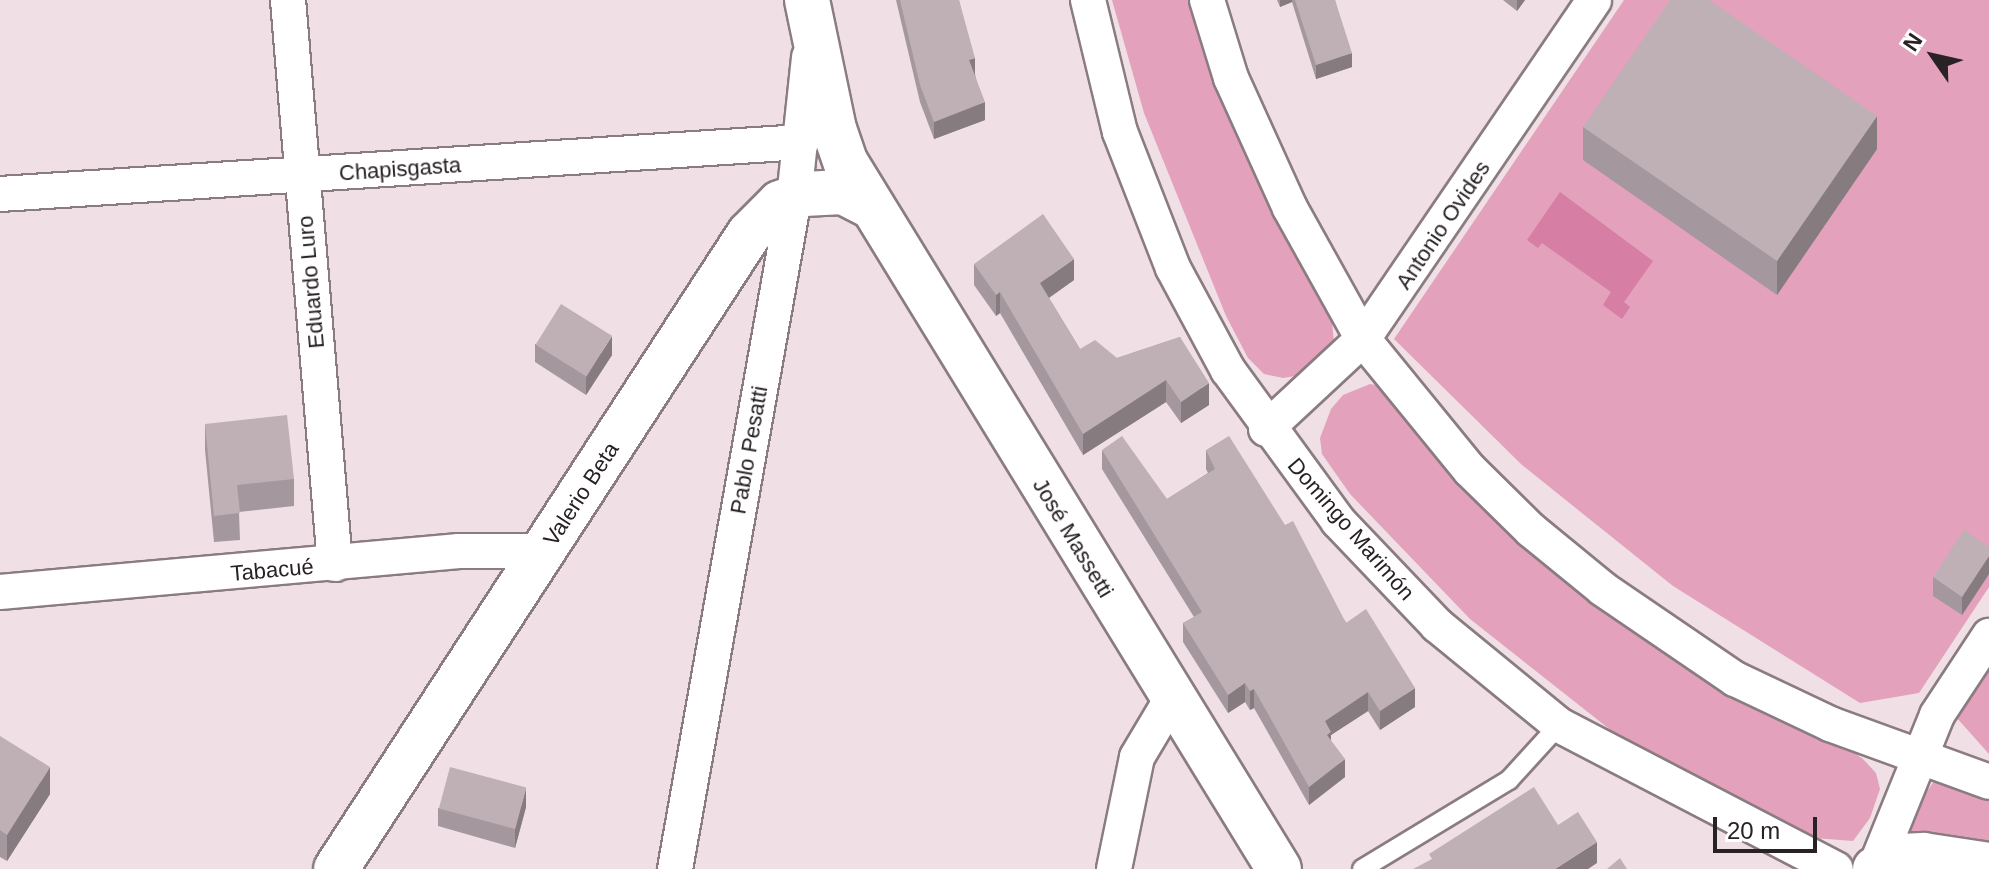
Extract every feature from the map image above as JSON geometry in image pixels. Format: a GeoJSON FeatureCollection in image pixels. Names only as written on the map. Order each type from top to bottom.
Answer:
{"type":"FeatureCollection","features":[{"type":"Feature","properties":{"kind":"main road","name":"Pablo Pesatti"},"geometry":{"type":"LineString","coordinates":[[809,14],[834,129],[870,206]]}},
{"type":"Feature","properties":{"kind":"main road","name":"Valerio Beta"},"geometry":{"type":"LineString","coordinates":[[336,869],[749,234],[780,203],[824,190],[870,206]]}},
{"type":"Feature","properties":{"kind":"main road","name":"José Massetti"},"geometry":{"type":"LineString","coordinates":[[870,206],[1171,700],[1279,869]]}},
{"type":"Feature","properties":{"kind":"main road"},"geometry":{"type":"LineString","coordinates":[[1862,869],[1901,856],[1923,855],[1989,865]]}},
{"type":"Feature","properties":{"kind":"street","name":"Eduardo Luro"},"geometry":{"type":"LineString","coordinates":[[288,0],[335,564]]}},
{"type":"Feature","properties":{"kind":"street","name":"Domingo Marimón"},"geometry":{"type":"LineString","coordinates":[[1088,0],[1120,132],[1173,268],[1266,429],[1399,589],[1488,670],[1559,725],[1862,869]]}},
{"type":"Feature","properties":{"kind":"street"},"geometry":{"type":"LineString","coordinates":[[1207,0],[1231,78],[1290,208],[1363,339],[1470,470],[1531,530],[1603,589],[1735,679],[1830,724],[1989,782]]}},
{"type":"Feature","properties":{"kind":"street","name":"Antonio Ovides"},"geometry":{"type":"LineString","coordinates":[[1266,429],[1363,339],[1594,0]]}},
{"type":"Feature","properties":{"kind":"street","name":"Pablo Pesatti"},"geometry":{"type":"LineString","coordinates":[[675,869],[794,198],[801,142],[809,14]]}},
{"type":"Feature","properties":{"kind":"street","name":"Chapisgasta"},"geometry":{"type":"LineString","coordinates":[[0,194],[801,142]]}},
{"type":"Feature","properties":{"kind":"street","name":"Tabacué"},"geometry":{"type":"LineString","coordinates":[[0,592],[459,551],[544,551]]}},
{"type":"Feature","properties":{"kind":"street"},"geometry":{"type":"LineString","coordinates":[[1862,869],[1920,757],[1937,715],[1989,636]]}},
{"type":"Feature","properties":{"kind":"street"},"geometry":{"type":"LineString","coordinates":[[1114,869],[1137,757],[1171,700]]}},
{"type":"Feature","properties":{"kind":"lane"},"geometry":{"type":"LineString","coordinates":[[1362,869],[1509,780],[1559,725]]}},
{"type":"Feature","properties":{"kind":"shaded area"},"geometry":{"type":"Polygon","coordinates":[[[1112,0],[1188,0],[1236,134],[1331,313],[1334,342],[1326,357],[1302,375],[1283,378],[1264,374],[1248,358],[1226,316],[1144,113],[1112,0]]]}},
{"type":"Feature","properties":{"kind":"shaded area"},"geometry":{"type":"Polygon","coordinates":[[[1624,0],[1989,0],[1989,587],[1919,693],[1860,703],[1673,586],[1522,465],[1394,339],[1624,0]]]}},
{"type":"Feature","properties":{"kind":"shaded area"},"geometry":{"type":"Polygon","coordinates":[[[1560,192],[1653,261],[1624,302],[1630,307],[1622,319],[1603,305],[1611,292],[1542,243],[1538,248],[1527,240],[1560,192]]]}},
{"type":"Feature","properties":{"kind":"shaded area"},"geometry":{"type":"Polygon","coordinates":[[[1370,384],[1381,386],[1447,459],[1863,759],[1876,773],[1880,789],[1870,818],[1853,841],[1814,838],[1765,821],[1622,739],[1470,619],[1350,494],[1322,454],[1320,438],[1331,409],[1343,395],[1370,384]]]}},
{"type":"Feature","properties":{"kind":"shaded area"},"geometry":{"type":"Polygon","coordinates":[[[1989,666],[1989,754],[1956,717],[1989,666]]]}},
{"type":"Feature","properties":{"kind":"shaded area"},"geometry":{"type":"Polygon","coordinates":[[[1934,781],[1989,795],[1989,850],[1896,837],[1934,781]]]}},
{"type":"Feature","properties":{"kind":"building"},"geometry":{"type":"Polygon","coordinates":[[[900,0],[959,0],[975,58],[969,60],[985,102],[934,122],[920,85],[900,0]]]}},
{"type":"Feature","properties":{"kind":"building"},"geometry":{"type":"Polygon","coordinates":[[[1295,0],[1335,0],[1352,53],[1316,65],[1295,0]]]}},
{"type":"Feature","properties":{"kind":"building"},"geometry":{"type":"Polygon","coordinates":[[[1670,0],[1709,0],[1877,116],[1777,261],[1583,127],[1670,0]]]}},
{"type":"Feature","properties":{"kind":"building"},"geometry":{"type":"Polygon","coordinates":[[[1043,214],[1074,259],[1040,283],[1080,349],[1095,340],[1117,358],[1180,337],[1209,383],[1181,402],[1166,380],[1083,434],[1000,292],[996,295],[974,264],[1043,214]]]}},
{"type":"Feature","properties":{"kind":"building"},"geometry":{"type":"Polygon","coordinates":[[[561,304],[612,336],[586,377],[536,345],[561,304]]]}},
{"type":"Feature","properties":{"kind":"building"},"geometry":{"type":"Polygon","coordinates":[[[287,415],[294,479],[237,485],[240,513],[214,516],[205,424],[287,415]]]}},
{"type":"Feature","properties":{"kind":"building"},"geometry":{"type":"Polygon","coordinates":[[[1122,436],[1167,499],[1215,469],[1206,450],[1229,436],[1285,525],[1293,521],[1346,623],[1366,609],[1415,688],[1380,711],[1368,692],[1325,721],[1331,732],[1327,735],[1345,759],[1309,787],[1254,689],[1250,691],[1245,683],[1228,695],[1183,623],[1202,612],[1102,450],[1122,436]]]}},
{"type":"Feature","properties":{"kind":"building"},"geometry":{"type":"Polygon","coordinates":[[[1964,530],[1989,547],[1989,556],[1962,597],[1933,577],[1964,530]]]}},
{"type":"Feature","properties":{"kind":"building"},"geometry":{"type":"Polygon","coordinates":[[[0,736],[50,767],[7,835],[0,830],[0,736]]]}},
{"type":"Feature","properties":{"kind":"building"},"geometry":{"type":"Polygon","coordinates":[[[450,767],[526,787],[515,829],[439,809],[450,767]]]}},
{"type":"Feature","properties":{"kind":"building"},"geometry":{"type":"Polygon","coordinates":[[[1534,787],[1558,825],[1578,812],[1597,842],[1555,869],[1413,869],[1432,859],[1429,854],[1534,787]]]}},
{"type":"Feature","properties":{"kind":"building"},"geometry":{"type":"Polygon","coordinates":[[[1620,858],[1627,869],[1607,869],[1620,858]]]}}]}
